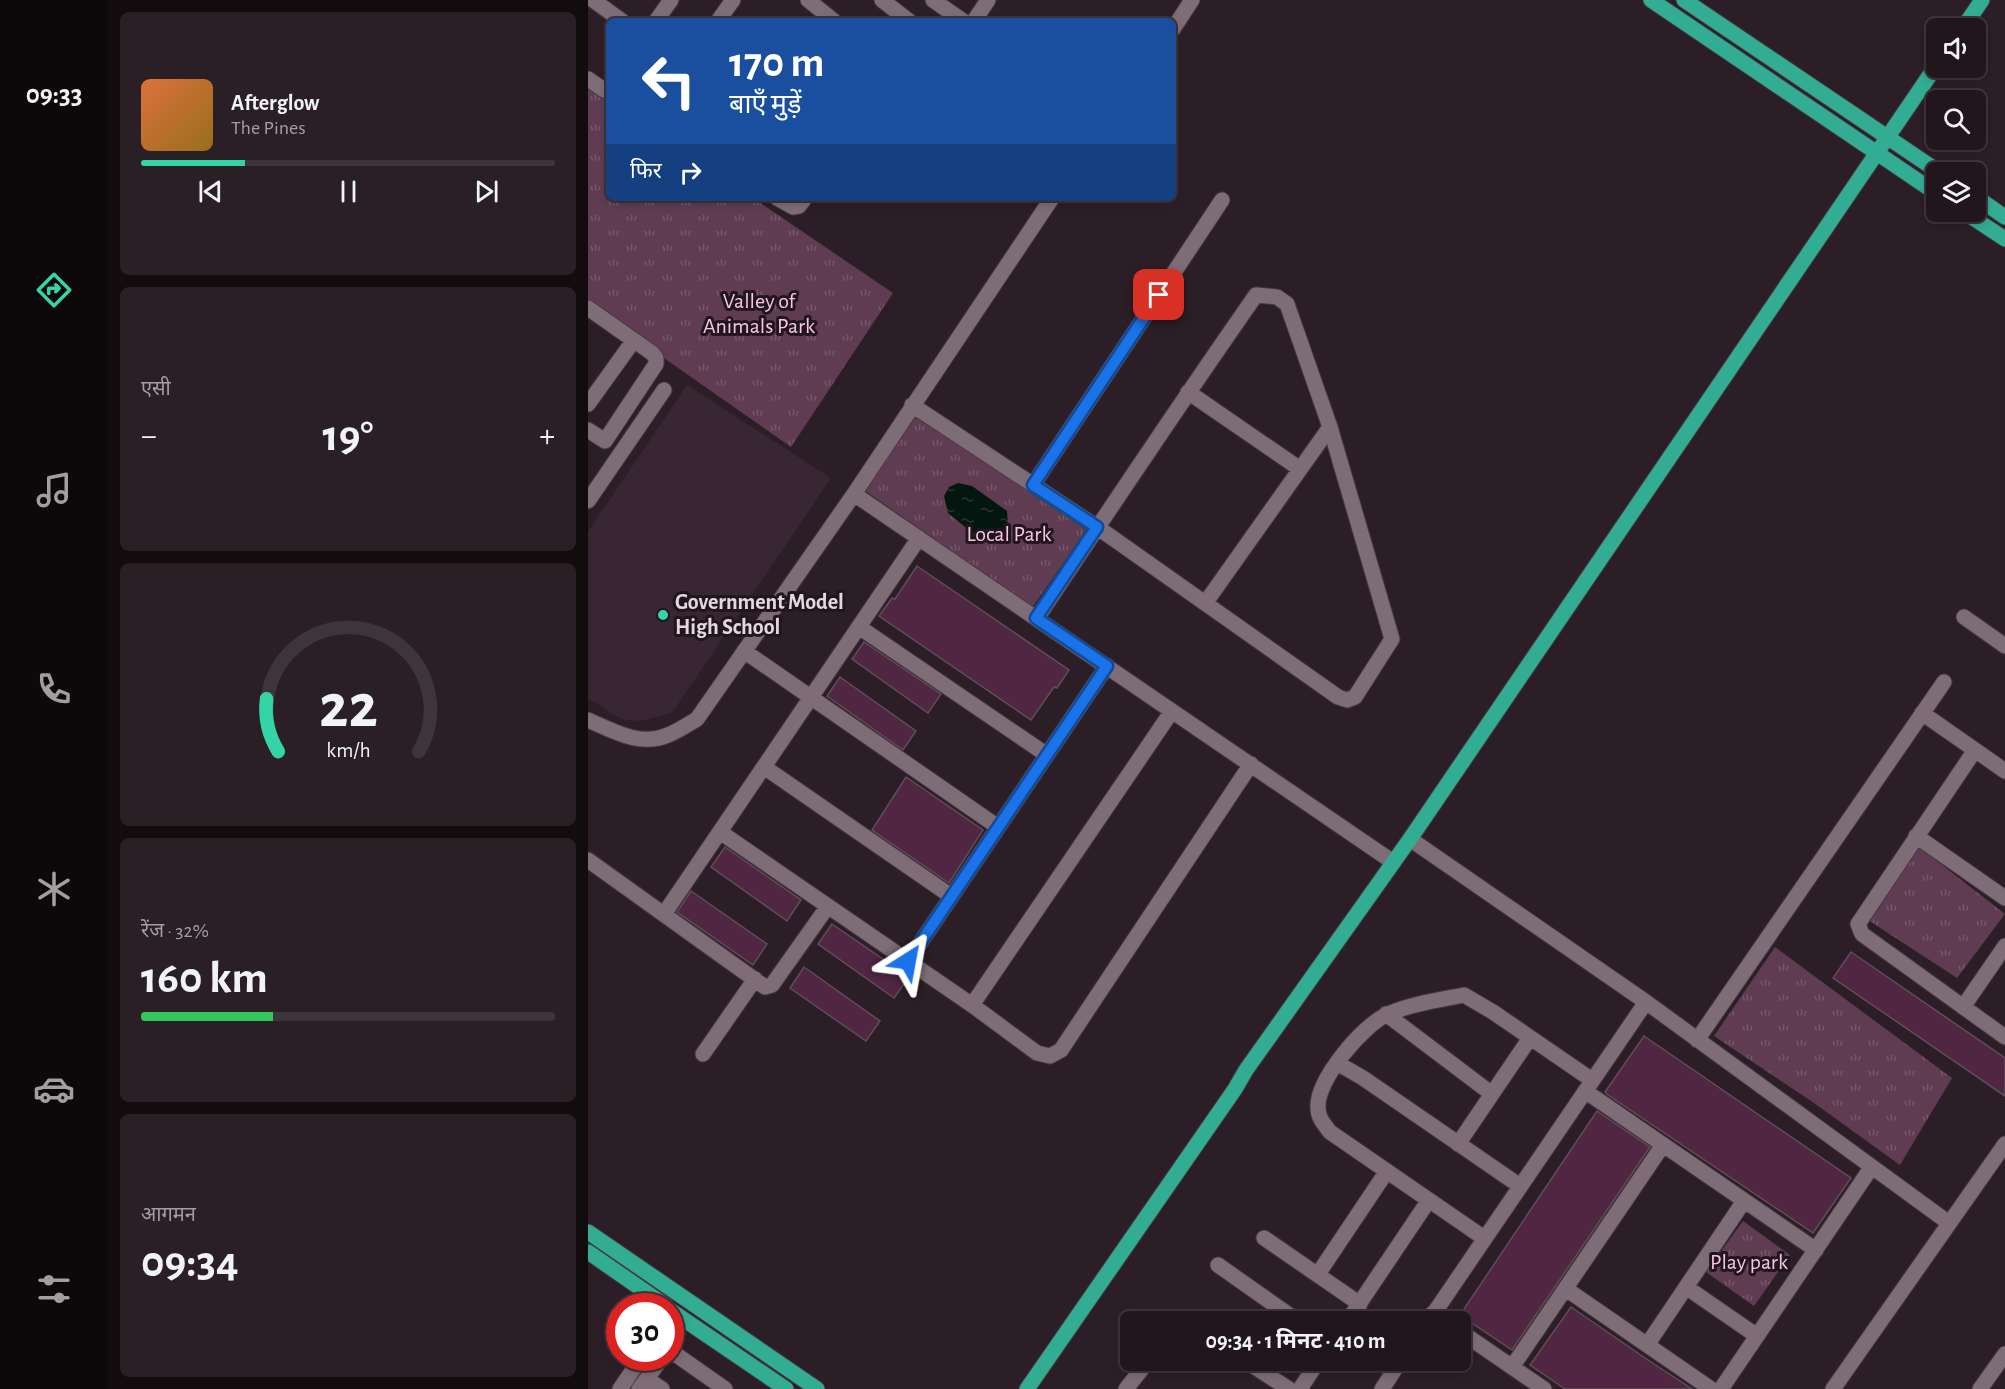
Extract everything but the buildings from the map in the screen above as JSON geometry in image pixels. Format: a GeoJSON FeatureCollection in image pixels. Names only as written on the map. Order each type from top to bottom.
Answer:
{"type":"FeatureCollection","features":[{"type":"Feature","properties":{"kind":"main road"},"geometry":{"type":"LineString","coordinates":[[1651,0],[1926,186]]}},
{"type":"Feature","properties":{"kind":"main road"},"geometry":{"type":"LineString","coordinates":[[1684,0],[1926,163]]}},
{"type":"Feature","properties":{"kind":"main road"},"geometry":{"type":"LineString","coordinates":[[1970,18],[1982,0]]}},
{"type":"Feature","properties":{"kind":"main road"},"geometry":{"type":"LineString","coordinates":[[1027,1389],[1246,1070],[1410,839],[1928,78]]}},
{"type":"Feature","properties":{"kind":"main road"},"geometry":{"type":"LineString","coordinates":[[1986,204],[2005,217]]}},
{"type":"Feature","properties":{"kind":"main road"},"geometry":{"type":"LineString","coordinates":[[1979,222],[2005,239]]}},
{"type":"Feature","properties":{"kind":"main road"},"geometry":{"type":"LineString","coordinates":[[588,1232],[817,1389]]}},
{"type":"Feature","properties":{"kind":"main road"},"geometry":{"type":"LineString","coordinates":[[588,1252],[647,1293]]}},
{"type":"Feature","properties":{"kind":"main road"},"geometry":{"type":"LineString","coordinates":[[684,1320],[786,1389]]}},
{"type":"Feature","properties":{"kind":"street"},"geometry":{"type":"LineString","coordinates":[[593,0],[618,18]]}},
{"type":"Feature","properties":{"kind":"street"},"geometry":{"type":"LineString","coordinates":[[658,18],[671,0]]}},
{"type":"Feature","properties":{"kind":"street"},"geometry":{"type":"LineString","coordinates":[[720,18],[733,0]]}},
{"type":"Feature","properties":{"kind":"street"},"geometry":{"type":"LineString","coordinates":[[808,0],[830,18]]}},
{"type":"Feature","properties":{"kind":"street"},"geometry":{"type":"LineString","coordinates":[[882,0],[905,18]]}},
{"type":"Feature","properties":{"kind":"street"},"geometry":{"type":"LineString","coordinates":[[933,0],[959,18]]}},
{"type":"Feature","properties":{"kind":"street"},"geometry":{"type":"LineString","coordinates":[[976,18],[988,0]]}},
{"type":"Feature","properties":{"kind":"street"},"geometry":{"type":"LineString","coordinates":[[1176,24],[1192,0]]}},
{"type":"Feature","properties":{"kind":"street"},"geometry":{"type":"LineString","coordinates":[[588,79],[606,90]]}},
{"type":"Feature","properties":{"kind":"street"},"geometry":{"type":"LineString","coordinates":[[1033,485],[1222,200]]}},
{"type":"Feature","properties":{"kind":"street"},"geometry":{"type":"LineString","coordinates":[[782,201],[793,207],[799,206],[803,201]]}},
{"type":"Feature","properties":{"kind":"street"},"geometry":{"type":"LineString","coordinates":[[588,720],[640,740],[666,736],[697,719],[854,494],[1050,201]]}},
{"type":"Feature","properties":{"kind":"street"},"geometry":{"type":"LineString","coordinates":[[912,405],[1097,527],[1338,697],[1347,700],[1355,697],[1392,639],[1330,428],[1287,304],[1276,297],[1256,295],[1188,392],[1097,527],[1036,618]]}},
{"type":"Feature","properties":{"kind":"street"},"geometry":{"type":"LineString","coordinates":[[588,308],[656,358],[654,369],[605,441],[588,430]]}},
{"type":"Feature","properties":{"kind":"street"},"geometry":{"type":"LineString","coordinates":[[588,404],[634,340]]}},
{"type":"Feature","properties":{"kind":"street"},"geometry":{"type":"LineString","coordinates":[[590,493],[664,390]]}},
{"type":"Feature","properties":{"kind":"street"},"geometry":{"type":"LineString","coordinates":[[1188,392],[1300,469]]}},
{"type":"Feature","properties":{"kind":"street"},"geometry":{"type":"LineString","coordinates":[[1206,602],[1330,428]]}},
{"type":"Feature","properties":{"kind":"street"},"geometry":{"type":"LineString","coordinates":[[854,494],[1393,862]]}},
{"type":"Feature","properties":{"kind":"street"},"geometry":{"type":"LineString","coordinates":[[664,914],[919,538]]}},
{"type":"Feature","properties":{"kind":"street"},"geometry":{"type":"LineString","coordinates":[[1964,617],[2005,646]]}},
{"type":"Feature","properties":{"kind":"street"},"geometry":{"type":"LineString","coordinates":[[859,627],[1047,755]]}},
{"type":"Feature","properties":{"kind":"street"},"geometry":{"type":"LineString","coordinates":[[744,651],[998,827]]}},
{"type":"Feature","properties":{"kind":"street"},"geometry":{"type":"LineString","coordinates":[[908,961],[1107,666]]}},
{"type":"Feature","properties":{"kind":"street"},"geometry":{"type":"LineString","coordinates":[[1697,1040],[1944,682]]}},
{"type":"Feature","properties":{"kind":"street"},"geometry":{"type":"LineString","coordinates":[[972,1005],[1172,711]]}},
{"type":"Feature","properties":{"kind":"street"},"geometry":{"type":"LineString","coordinates":[[1922,713],[2005,771]]}},
{"type":"Feature","properties":{"kind":"street"},"geometry":{"type":"LineString","coordinates":[[1975,750],[1858,924],[1859,930],[2005,1037]]}},
{"type":"Feature","properties":{"kind":"street"},"geometry":{"type":"LineString","coordinates":[[720,832],[972,1005],[1037,1053],[1050,1056],[1061,1050],[1251,764]]}},
{"type":"Feature","properties":{"kind":"street"},"geometry":{"type":"LineString","coordinates":[[764,767],[951,896]]}},
{"type":"Feature","properties":{"kind":"street"},"geometry":{"type":"LineString","coordinates":[[1916,836],[2005,898]]}},
{"type":"Feature","properties":{"kind":"street"},"geometry":{"type":"LineString","coordinates":[[1410,839],[1646,1002],[1949,1223]]}},
{"type":"Feature","properties":{"kind":"street"},"geometry":{"type":"LineString","coordinates":[[588,860],[765,987],[772,985],[828,906]]}},
{"type":"Feature","properties":{"kind":"street"},"geometry":{"type":"LineString","coordinates":[[1963,1007],[2005,946]]}},
{"type":"Feature","properties":{"kind":"street"},"geometry":{"type":"LineString","coordinates":[[703,1054],[755,979]]}},
{"type":"Feature","properties":{"kind":"street"},"geometry":{"type":"LineString","coordinates":[[1484,1238],[1330,1132],[1319,1118],[1317,1105],[1322,1087],[1337,1063],[1356,1037],[1386,1014],[1464,995],[1530,1038],[1663,1145],[1816,1250]]}},
{"type":"Feature","properties":{"kind":"street"},"geometry":{"type":"LineString","coordinates":[[1441,1311],[1484,1238],[1646,1002]]}},
{"type":"Feature","properties":{"kind":"street"},"geometry":{"type":"LineString","coordinates":[[1386,1014],[1492,1094]]}},
{"type":"Feature","properties":{"kind":"street"},"geometry":{"type":"LineString","coordinates":[[1458,1144],[1530,1038]]}},
{"type":"Feature","properties":{"kind":"street"},"geometry":{"type":"LineString","coordinates":[[1337,1063],[1363,1078],[1520,1186]]}},
{"type":"Feature","properties":{"kind":"street"},"geometry":{"type":"LineString","coordinates":[[1833,1389],[2005,1144]]}},
{"type":"Feature","properties":{"kind":"street"},"geometry":{"type":"LineString","coordinates":[[1512,1367],[1663,1145]]}},
{"type":"Feature","properties":{"kind":"street"},"geometry":{"type":"LineString","coordinates":[[1721,1389],[1871,1168]]}},
{"type":"Feature","properties":{"kind":"street"},"geometry":{"type":"LineString","coordinates":[[1318,1274],[1387,1171]]}},
{"type":"Feature","properties":{"kind":"street"},"geometry":{"type":"LineString","coordinates":[[1355,1311],[1429,1200]]}},
{"type":"Feature","properties":{"kind":"street"},"geometry":{"type":"LineString","coordinates":[[1647,1345],[1744,1201]]}},
{"type":"Feature","properties":{"kind":"street"},"geometry":{"type":"LineString","coordinates":[[1264,1238],[1360,1304]]}},
{"type":"Feature","properties":{"kind":"street"},"geometry":{"type":"LineString","coordinates":[[1218,1265],[1283,1311]]}},
{"type":"Feature","properties":{"kind":"street"},"geometry":{"type":"LineString","coordinates":[[1686,1287],[1757,1336]]}},
{"type":"Feature","properties":{"kind":"street"},"geometry":{"type":"LineString","coordinates":[[1566,1289],[1711,1389]]}},
{"type":"Feature","properties":{"kind":"street"},"geometry":{"type":"LineString","coordinates":[[1471,1339],[1544,1389]]}},
{"type":"Feature","properties":{"kind":"street"},"geometry":{"type":"LineString","coordinates":[[1980,1389],[2005,1354]]}},
{"type":"Feature","properties":{"kind":"street"},"geometry":{"type":"LineString","coordinates":[[684,1360],[725,1389]]}},
{"type":"Feature","properties":{"kind":"street"},"geometry":{"type":"LineString","coordinates":[[620,1389],[632,1371]]}},
{"type":"Feature","properties":{"kind":"street"},"geometry":{"type":"LineString","coordinates":[[652,1371],[643,1384],[662,1389]]}},
{"type":"Feature","properties":{"kind":"street"},"geometry":{"type":"LineString","coordinates":[[1126,1389],[1140,1371]]}},
{"type":"Feature","properties":{"kind":"street"},"geometry":{"type":"LineString","coordinates":[[1261,1371],[1289,1389]]}},
{"type":"Feature","properties":{"kind":"street"},"geometry":{"type":"LineString","coordinates":[[1300,1389],[1312,1371]]}},
{"type":"Feature","properties":{"kind":"street"},"geometry":{"type":"LineString","coordinates":[[1383,1389],[1394,1371]]}},
{"type":"Feature","properties":{"kind":"shaded area","name":"Government Model High School"},"geometry":{"type":"Polygon","coordinates":[[[687,385],[831,478],[672,713],[640,721],[621,719],[588,698],[588,532],[687,385]]]}},
{"type":"Feature","properties":{"kind":"green space","name":"Valley of Animals Park"},"geometry":{"type":"Polygon","coordinates":[[[588,85],[606,97],[606,201],[757,201],[893,293],[791,447],[588,305],[588,85]]]}},
{"type":"Feature","properties":{"kind":"green space","name":"Local Park"},"geometry":{"type":"Polygon","coordinates":[[[915,413],[1087,529],[1032,608],[864,490],[915,413]]]}},
{"type":"Feature","properties":{"kind":"green space"},"geometry":{"type":"Polygon","coordinates":[[[1919,847],[2005,914],[1957,978],[1868,920],[1919,847]]]}},
{"type":"Feature","properties":{"kind":"green space"},"geometry":{"type":"Polygon","coordinates":[[[1775,947],[1952,1078],[1900,1165],[1814,1103],[1714,1036],[1775,947]]]}},
{"type":"Feature","properties":{"kind":"green space","name":"Play park"},"geometry":{"type":"Polygon","coordinates":[[[1743,1221],[1790,1255],[1754,1306],[1706,1272],[1743,1221]]]}},
{"type":"Feature","properties":{"kind":"water"},"geometry":{"type":"Polygon","coordinates":[[[958,483],[972,486],[1007,511],[1008,526],[998,537],[981,540],[948,513],[944,496],[949,487],[958,483]]]}},
{"type":"Feature","properties":{"kind":"place","name":"Government Model High School"},"geometry":{"type":"Point","coordinates":[663,615]}},
{"type":"Feature","properties":{"kind":"route"},"geometry":{"type":"LineString","coordinates":[[908,961],[1107,666],[1036,618],[1097,527],[1033,485],[1159,295]]}}]}
